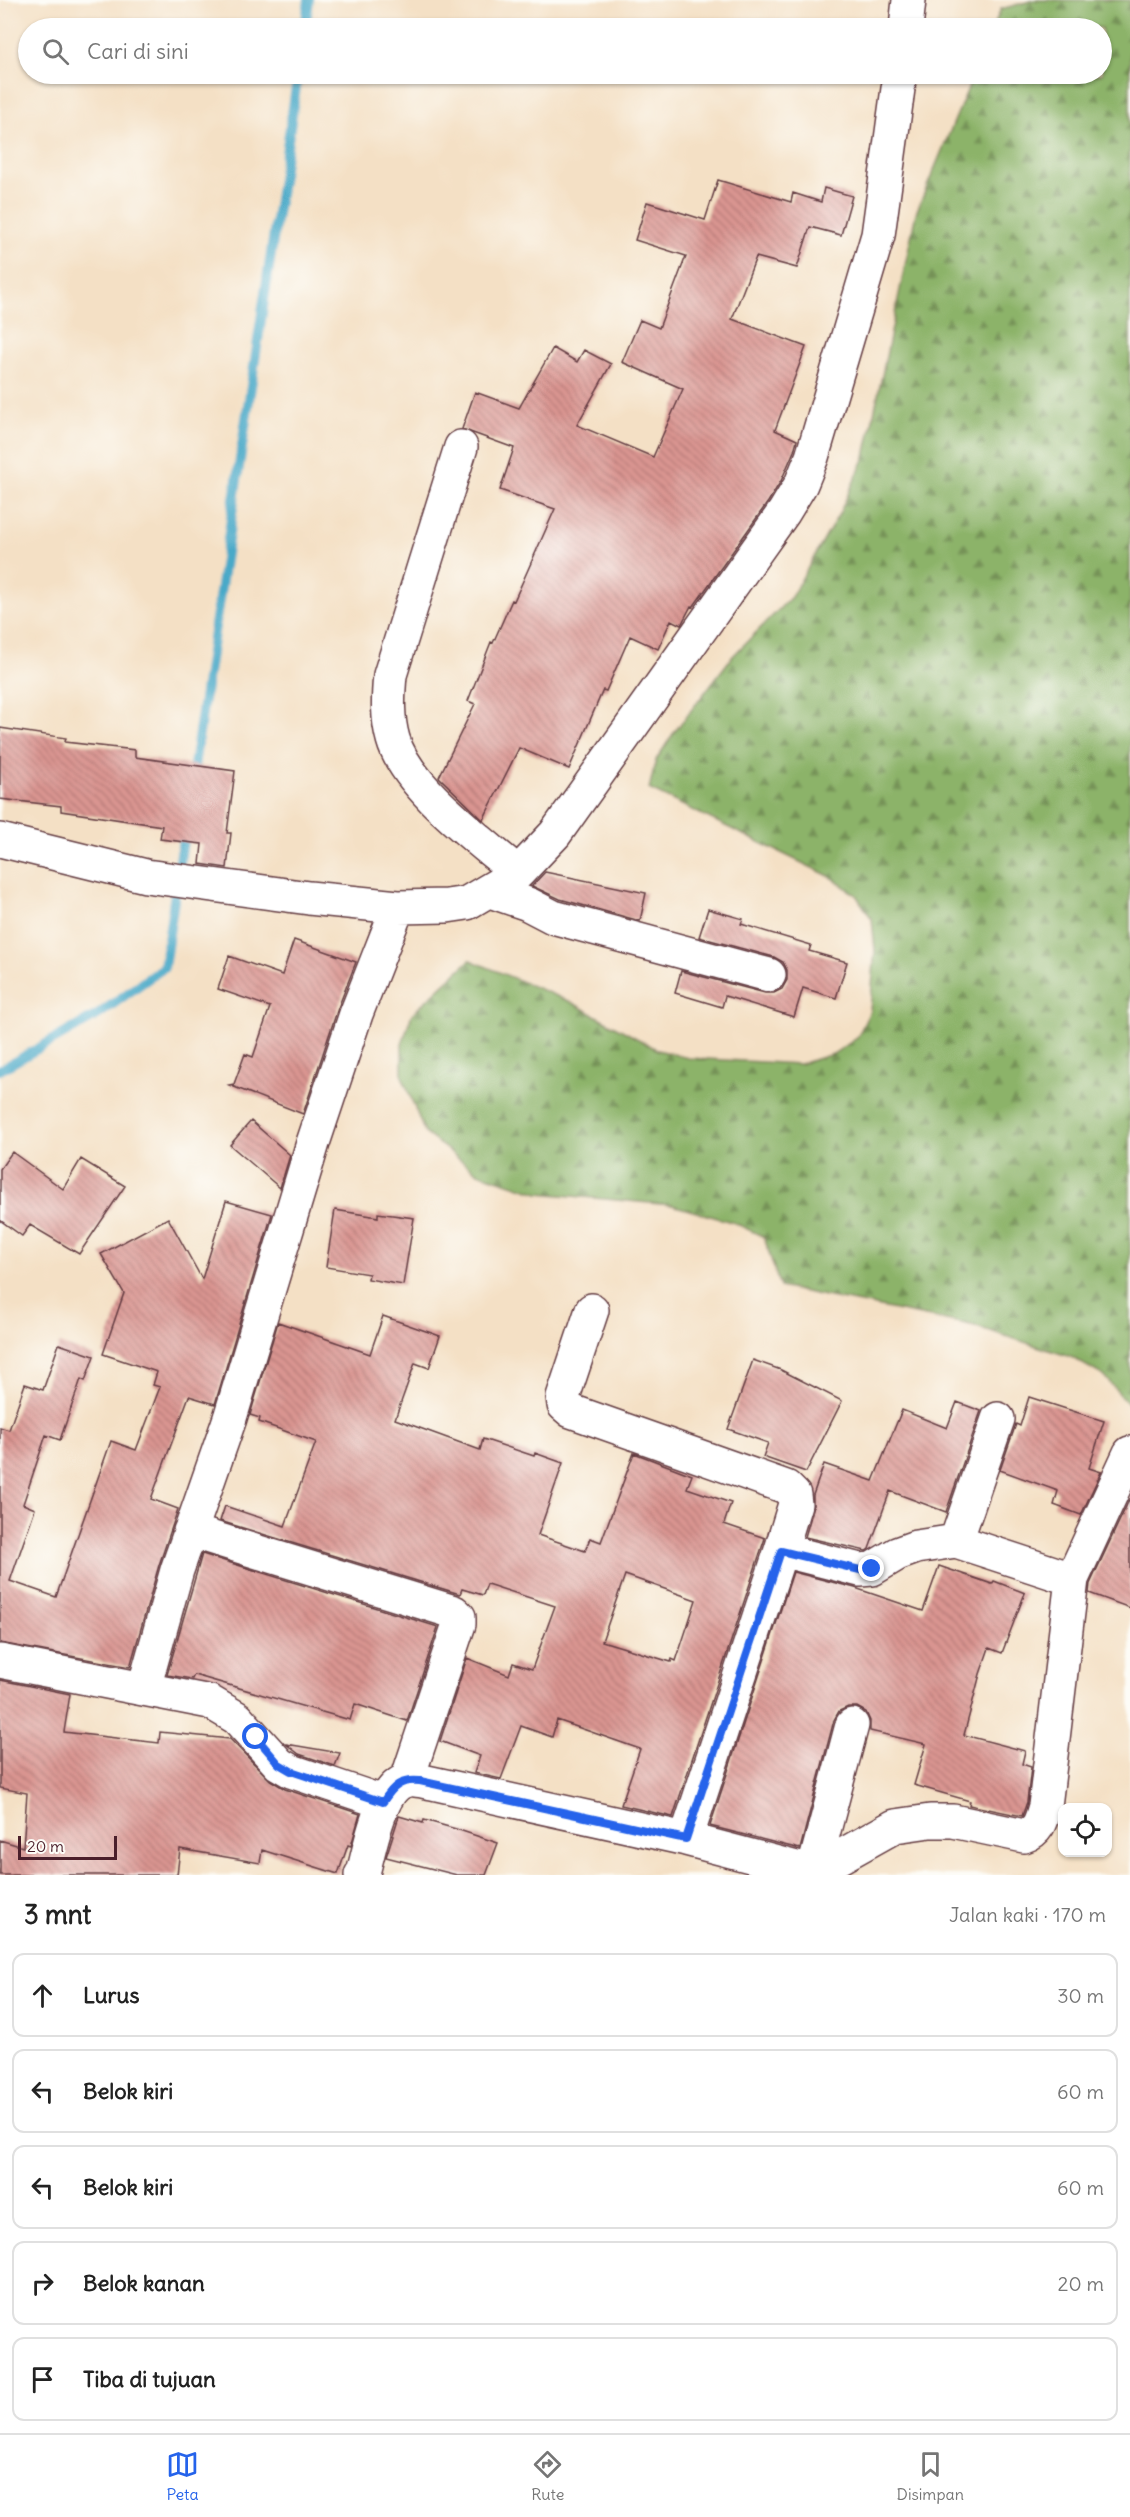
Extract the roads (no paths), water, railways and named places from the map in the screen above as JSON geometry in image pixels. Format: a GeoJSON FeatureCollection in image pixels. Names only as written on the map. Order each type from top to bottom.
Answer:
{"type":"FeatureCollection","features":[{"type":"Feature","properties":{"kind":"street"},"geometry":{"type":"LineString","coordinates":[[907,18],[909,0]]}},
{"type":"Feature","properties":{"kind":"street"},"geometry":{"type":"LineString","coordinates":[[0,840],[146,876],[309,898],[399,907],[447,906],[467,903],[518,873],[555,834],[784,512],[801,484],[812,457],[878,235],[899,84]]}},
{"type":"Feature","properties":{"kind":"street"},"geometry":{"type":"LineString","coordinates":[[460,447],[390,675],[388,707],[393,740],[404,765],[417,784],[518,873]]}},
{"type":"Feature","properties":{"kind":"street"},"geometry":{"type":"LineString","coordinates":[[490,891],[528,904],[553,917],[769,975]]}},
{"type":"Feature","properties":{"kind":"street"},"geometry":{"type":"LineString","coordinates":[[144,1688],[177,1570],[230,1418],[316,1132],[356,1014],[399,907]]}},
{"type":"Feature","properties":{"kind":"street"},"geometry":{"type":"LineString","coordinates":[[592,1310],[563,1397],[564,1405],[571,1411],[786,1487],[794,1495],[795,1503],[781,1551],[686,1839]]}},
{"type":"Feature","properties":{"kind":"street"},"geometry":{"type":"LineString","coordinates":[[956,1541],[998,1419]]}},
{"type":"Feature","properties":{"kind":"street"},"geometry":{"type":"LineString","coordinates":[[360,1875],[363,1873],[383,1802],[393,1786],[407,1780],[432,1783],[686,1839],[818,1873],[895,1826],[910,1823],[953,1821],[1024,1836],[1032,1833],[1039,1825],[1045,1806],[1072,1580],[1130,1453]]}},
{"type":"Feature","properties":{"kind":"street"},"geometry":{"type":"LineString","coordinates":[[190,1531],[454,1612],[459,1617],[459,1624],[407,1780]]}},
{"type":"Feature","properties":{"kind":"street"},"geometry":{"type":"LineString","coordinates":[[781,1551],[860,1570],[872,1569],[897,1554],[916,1547],[956,1541],[1072,1580]]}},
{"type":"Feature","properties":{"kind":"street"},"geometry":{"type":"LineString","coordinates":[[0,1660],[210,1702],[237,1718],[279,1764],[291,1771],[383,1802]]}},
{"type":"Feature","properties":{"kind":"street"},"geometry":{"type":"LineString","coordinates":[[818,1873],[852,1725]]}},
{"type":"Feature","properties":{"kind":"waterway"},"geometry":{"type":"LineString","coordinates":[[306,18],[309,0]]}},
{"type":"Feature","properties":{"kind":"waterway"},"geometry":{"type":"LineString","coordinates":[[192,779],[296,84]]}},
{"type":"Feature","properties":{"kind":"waterway"},"geometry":{"type":"LineString","coordinates":[[0,1070],[99,1014],[164,967],[185,827]]}}]}
